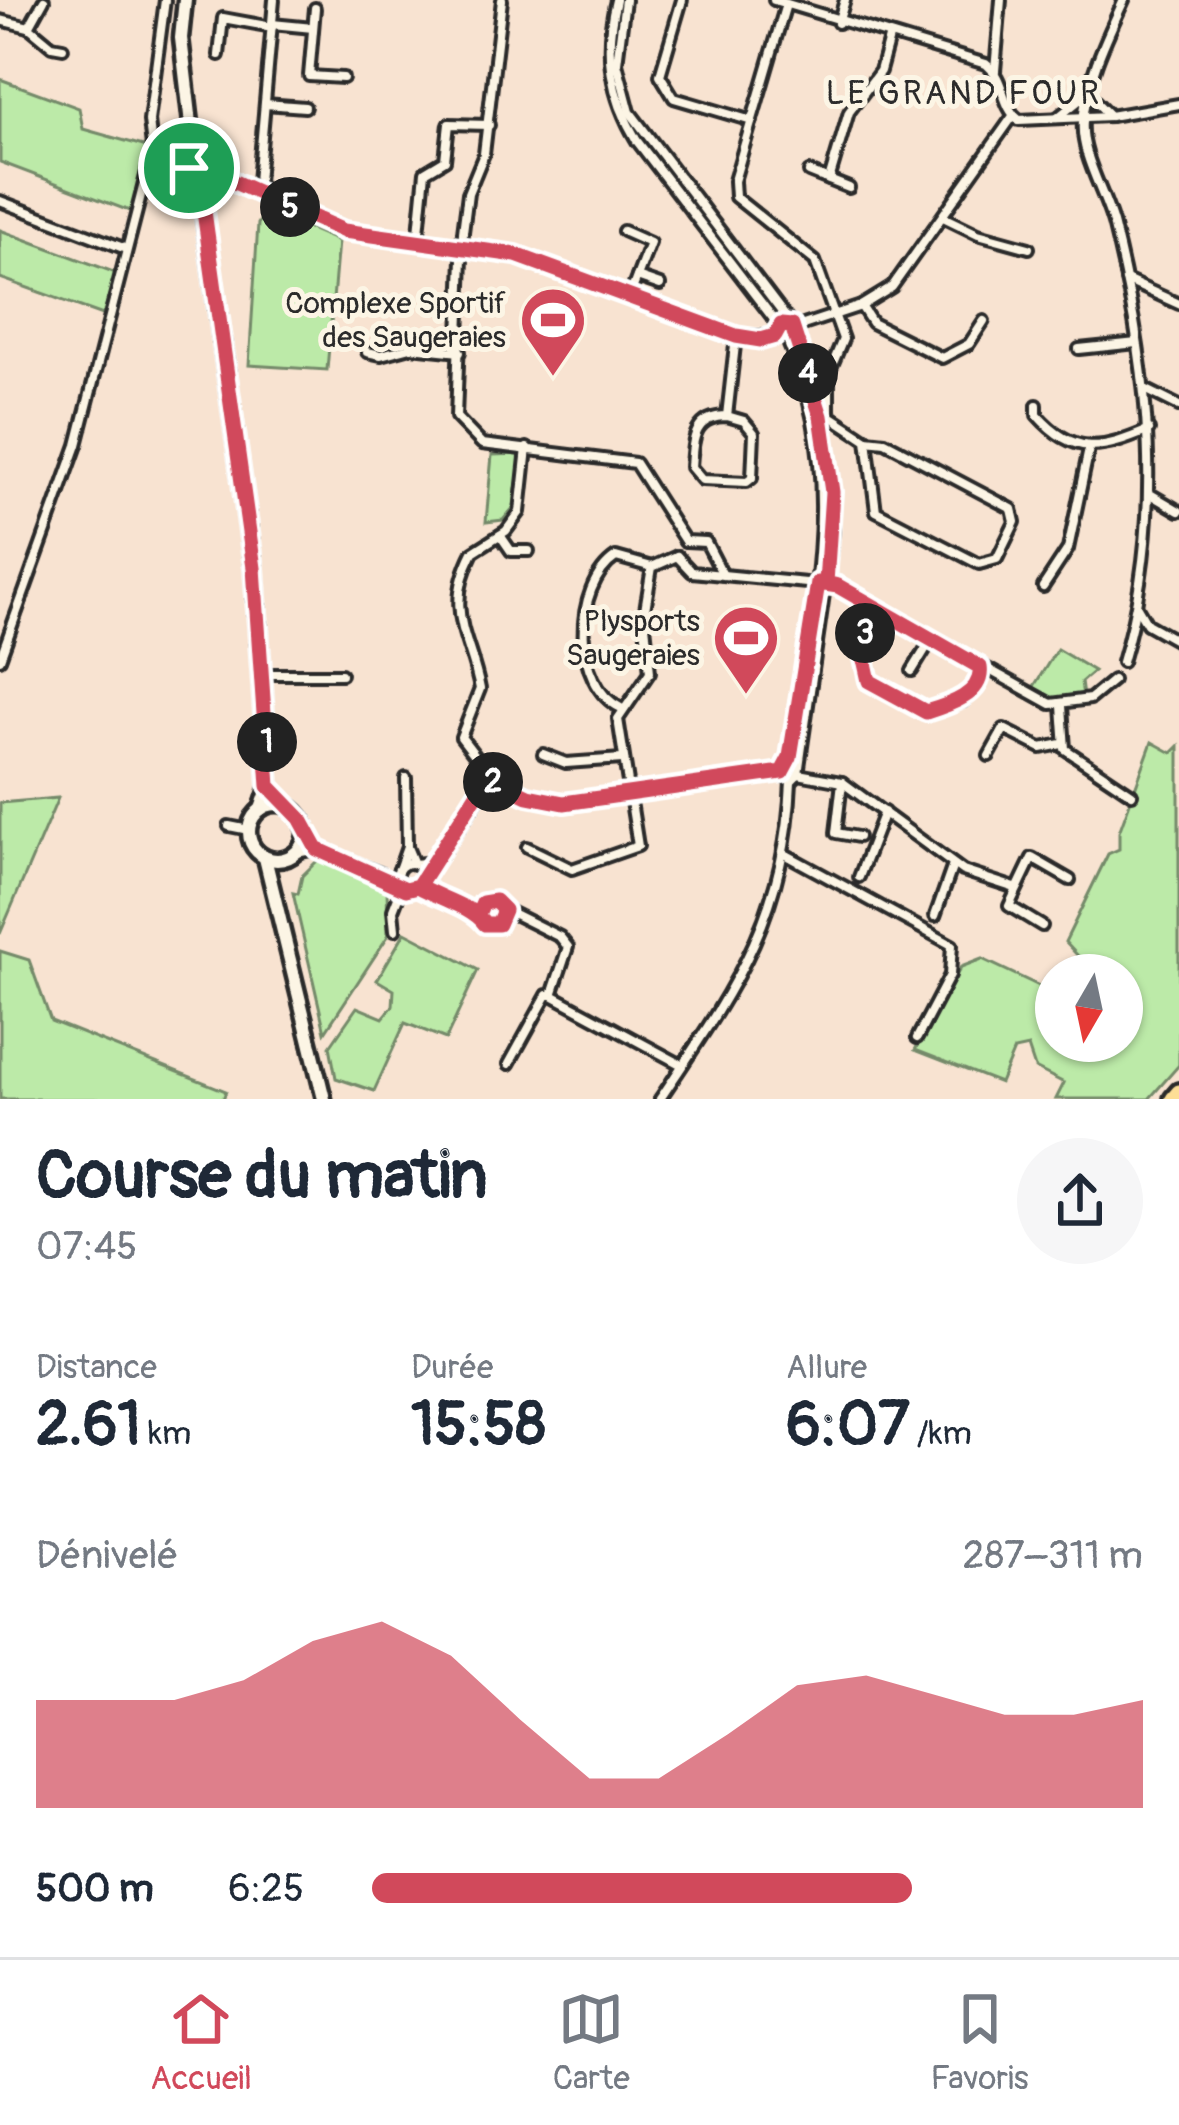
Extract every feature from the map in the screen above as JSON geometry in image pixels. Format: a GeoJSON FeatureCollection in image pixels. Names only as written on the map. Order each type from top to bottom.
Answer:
{"type":"FeatureCollection","features":[{"type":"Feature","properties":{"kind":"street"},"geometry":{"type":"LineString","coordinates":[[29,27],[44,0]]}},
{"type":"Feature","properties":{"kind":"street"},"geometry":{"type":"LineString","coordinates":[[0,659],[77,445],[153,155],[149,121],[165,0]]}},
{"type":"Feature","properties":{"kind":"street"},"geometry":{"type":"LineString","coordinates":[[184,0],[181,38],[196,166],[254,568],[269,786],[249,830],[277,891],[324,1099]]}},
{"type":"Feature","properties":{"kind":"street"},"geometry":{"type":"LineString","coordinates":[[257,193],[274,0]]}},
{"type":"Feature","properties":{"kind":"street"},"geometry":{"type":"LineString","coordinates":[[502,0],[489,125],[484,154],[468,193],[461,249],[456,417],[478,442],[635,463],[685,541]]}},
{"type":"Feature","properties":{"kind":"street"},"geometry":{"type":"LineString","coordinates":[[616,0],[608,64],[619,108],[638,141],[792,343]]}},
{"type":"Feature","properties":{"kind":"street"},"geometry":{"type":"LineString","coordinates":[[625,0],[617,63],[630,112],[792,343],[821,416],[832,492],[783,853],[746,970],[659,1099]]}},
{"type":"Feature","properties":{"kind":"street"},"geometry":{"type":"LineString","coordinates":[[682,0],[660,75],[674,98],[752,121]]}},
{"type":"Feature","properties":{"kind":"street"},"geometry":{"type":"LineString","coordinates":[[774,0],[838,23],[972,58],[995,71]]}},
{"type":"Feature","properties":{"kind":"street"},"geometry":{"type":"LineString","coordinates":[[838,23],[845,0]]}},
{"type":"Feature","properties":{"kind":"street"},"geometry":{"type":"LineString","coordinates":[[1000,0],[995,71],[1013,116],[1030,123],[1179,104]]}},
{"type":"Feature","properties":{"kind":"street"},"geometry":{"type":"LineString","coordinates":[[1121,662],[1136,605],[1150,494],[1149,430],[1114,224],[1085,140],[1083,119],[1124,0]]}},
{"type":"Feature","properties":{"kind":"street"},"geometry":{"type":"LineString","coordinates":[[786,4],[735,197],[814,261],[843,339],[829,374],[829,415],[867,440],[885,442],[1012,509],[1015,522],[997,559],[980,564],[876,511],[867,440]]}},
{"type":"Feature","properties":{"kind":"street"},"geometry":{"type":"LineString","coordinates":[[315,8],[309,76],[343,78]]}},
{"type":"Feature","properties":{"kind":"street"},"geometry":{"type":"LineString","coordinates":[[219,55],[223,18],[314,28]]}},
{"type":"Feature","properties":{"kind":"street"},"geometry":{"type":"LineString","coordinates":[[0,20],[29,27],[52,46],[63,48]]}},
{"type":"Feature","properties":{"kind":"street"},"geometry":{"type":"LineString","coordinates":[[829,179],[848,112],[880,71],[890,38]]}},
{"type":"Feature","properties":{"kind":"street"},"geometry":{"type":"LineString","coordinates":[[1089,93],[1105,117]]}},
{"type":"Feature","properties":{"kind":"street"},"geometry":{"type":"LineString","coordinates":[[1053,121],[1089,93]]}},
{"type":"Feature","properties":{"kind":"street"},"geometry":{"type":"LineString","coordinates":[[265,104],[305,107]]}},
{"type":"Feature","properties":{"kind":"street"},"geometry":{"type":"LineString","coordinates":[[153,155],[196,166],[344,231],[516,255],[736,336],[761,340],[879,298],[944,217],[1013,116]]}},
{"type":"Feature","properties":{"kind":"street"},"geometry":{"type":"LineString","coordinates":[[1085,140],[1105,117]]}},
{"type":"Feature","properties":{"kind":"street"},"geometry":{"type":"LineString","coordinates":[[418,244],[425,172],[445,160],[449,124],[489,125]]}},
{"type":"Feature","properties":{"kind":"street"},"geometry":{"type":"LineString","coordinates":[[809,172],[849,188]]}},
{"type":"Feature","properties":{"kind":"street"},"geometry":{"type":"LineString","coordinates":[[0,201],[126,249]]}},
{"type":"Feature","properties":{"kind":"street"},"geometry":{"type":"LineString","coordinates":[[944,217],[978,234],[1029,248]]}},
{"type":"Feature","properties":{"kind":"street"},"geometry":{"type":"LineString","coordinates":[[622,231],[650,243],[630,295]]}},
{"type":"Feature","properties":{"kind":"street"},"geometry":{"type":"LineString","coordinates":[[637,277],[660,285]]}},
{"type":"Feature","properties":{"kind":"street"},"geometry":{"type":"LineString","coordinates":[[1125,279],[1179,304]]}},
{"type":"Feature","properties":{"kind":"street"},"geometry":{"type":"LineString","coordinates":[[861,306],[872,322],[942,358],[969,344],[984,321]]}},
{"type":"Feature","properties":{"kind":"street"},"geometry":{"type":"LineString","coordinates":[[727,416],[736,336]]}},
{"type":"Feature","properties":{"kind":"street"},"geometry":{"type":"LineString","coordinates":[[1079,350],[1137,343]]}},
{"type":"Feature","properties":{"kind":"street"},"geometry":{"type":"LineString","coordinates":[[367,352],[381,355],[411,346],[460,352]]}},
{"type":"Feature","properties":{"kind":"street"},"geometry":{"type":"LineString","coordinates":[[1145,389],[1179,406]]}},
{"type":"Feature","properties":{"kind":"street"},"geometry":{"type":"LineString","coordinates":[[1037,405],[1037,416],[1062,440],[1089,449],[1113,446],[1149,430]]}},
{"type":"Feature","properties":{"kind":"street"},"geometry":{"type":"LineString","coordinates":[[727,416],[744,422],[754,433],[752,478],[747,482],[701,480],[692,473],[697,428],[704,420],[727,416]]}},
{"type":"Feature","properties":{"kind":"street"},"geometry":{"type":"LineString","coordinates":[[527,448],[520,512],[500,535],[473,552],[459,627],[480,688],[461,730],[496,781],[549,802],[791,772],[842,782],[953,865],[1015,888]]}},
{"type":"Feature","properties":{"kind":"street"},"geometry":{"type":"LineString","coordinates":[[1043,587],[1068,549],[1089,449]]}},
{"type":"Feature","properties":{"kind":"street"},"geometry":{"type":"LineString","coordinates":[[1150,494],[1179,511]]}},
{"type":"Feature","properties":{"kind":"street"},"geometry":{"type":"LineString","coordinates":[[500,535],[511,551],[529,550]]}},
{"type":"Feature","properties":{"kind":"street"},"geometry":{"type":"LineString","coordinates":[[685,541],[701,539],[723,575]]}},
{"type":"Feature","properties":{"kind":"street"},"geometry":{"type":"LineString","coordinates":[[621,708],[606,701],[587,662],[591,595],[602,571],[616,557],[652,567],[677,556],[685,541]]}},
{"type":"Feature","properties":{"kind":"street"},"geometry":{"type":"LineString","coordinates":[[677,556],[682,567],[698,573],[822,583],[878,609],[1037,700],[1062,706],[1090,699],[1113,680]]}},
{"type":"Feature","properties":{"kind":"street"},"geometry":{"type":"LineString","coordinates":[[698,573],[714,556]]}},
{"type":"Feature","properties":{"kind":"street"},"geometry":{"type":"LineString","coordinates":[[527,847],[572,869],[638,846],[617,735],[621,708],[650,672],[644,616],[652,567]]}},
{"type":"Feature","properties":{"kind":"street"},"geometry":{"type":"LineString","coordinates":[[1136,605],[1147,624],[1179,642]]}},
{"type":"Feature","properties":{"kind":"street"},"geometry":{"type":"LineString","coordinates":[[878,609],[860,641],[869,681],[926,712],[963,701],[984,670]]}},
{"type":"Feature","properties":{"kind":"street"},"geometry":{"type":"LineString","coordinates":[[912,671],[931,640]]}},
{"type":"Feature","properties":{"kind":"street"},"geometry":{"type":"LineString","coordinates":[[262,674],[340,674]]}},
{"type":"Feature","properties":{"kind":"street"},"geometry":{"type":"LineString","coordinates":[[1062,706],[1062,744],[1098,776],[1132,794]]}},
{"type":"Feature","properties":{"kind":"street"},"geometry":{"type":"LineString","coordinates":[[988,756],[1004,729],[1041,748],[1062,744]]}},
{"type":"Feature","properties":{"kind":"street"},"geometry":{"type":"LineString","coordinates":[[543,754],[566,764],[622,758]]}},
{"type":"Feature","properties":{"kind":"street"},"geometry":{"type":"LineString","coordinates":[[418,886],[487,771]]}},
{"type":"Feature","properties":{"kind":"street"},"geometry":{"type":"LineString","coordinates":[[394,931],[393,910],[407,847],[406,778]]}},
{"type":"Feature","properties":{"kind":"street"},"geometry":{"type":"LineString","coordinates":[[482,786],[496,781]]}},
{"type":"Feature","properties":{"kind":"street"},"geometry":{"type":"LineString","coordinates":[[842,782],[836,833],[858,837]]}},
{"type":"Feature","properties":{"kind":"street"},"geometry":{"type":"LineString","coordinates":[[269,786],[300,818],[304,834],[317,849],[400,884],[418,886],[494,926],[504,910]]}},
{"type":"Feature","properties":{"kind":"street"},"geometry":{"type":"LineString","coordinates":[[261,809],[287,807]]}},
{"type":"Feature","properties":{"kind":"street"},"geometry":{"type":"LineString","coordinates":[[859,877],[884,811]]}},
{"type":"Feature","properties":{"kind":"street"},"geometry":{"type":"LineString","coordinates":[[229,826],[249,830]]}},
{"type":"Feature","properties":{"kind":"street"},"geometry":{"type":"LineString","coordinates":[[277,891],[304,834]]}},
{"type":"Feature","properties":{"kind":"street"},"geometry":{"type":"LineString","coordinates":[[407,847],[422,875]]}},
{"type":"Feature","properties":{"kind":"street"},"geometry":{"type":"LineString","coordinates":[[265,858],[317,849]]}},
{"type":"Feature","properties":{"kind":"street"},"geometry":{"type":"LineString","coordinates":[[783,853],[952,945],[950,975],[917,1038]]}},
{"type":"Feature","properties":{"kind":"street"},"geometry":{"type":"LineString","coordinates":[[1042,926],[1010,907],[1032,858],[1070,880]]}},
{"type":"Feature","properties":{"kind":"street"},"geometry":{"type":"LineString","coordinates":[[380,873],[436,862]]}},
{"type":"Feature","properties":{"kind":"street"},"geometry":{"type":"LineString","coordinates":[[935,916],[953,865]]}},
{"type":"Feature","properties":{"kind":"street"},"geometry":{"type":"LineString","coordinates":[[478,914],[491,900],[566,941],[567,957],[552,994]]}},
{"type":"Feature","properties":{"kind":"street"},"geometry":{"type":"LineString","coordinates":[[509,1064],[547,995],[552,994],[682,1066]]}},
{"type":"Feature","properties":{"kind":"green space"},"geometry":{"type":"Polygon","coordinates":[[[0,79],[79,108],[83,129],[147,147],[132,212],[0,162],[0,79]]]}},
{"type":"Feature","properties":{"kind":"green space"},"geometry":{"type":"Polygon","coordinates":[[[266,210],[338,241],[327,370],[249,365],[258,224],[266,210]]]}},
{"type":"Feature","properties":{"kind":"green space"},"geometry":{"type":"Polygon","coordinates":[[[0,230],[116,273],[103,315],[0,278],[0,230]]]}},
{"type":"Feature","properties":{"kind":"green space"},"geometry":{"type":"Polygon","coordinates":[[[521,454],[514,507],[503,520],[486,522],[492,455],[521,454]]]}},
{"type":"Feature","properties":{"kind":"green space"},"geometry":{"type":"Polygon","coordinates":[[[1057,649],[1094,671],[1081,682],[1083,697],[1057,701],[1031,691],[1057,649]]]}},
{"type":"Feature","properties":{"kind":"green space"},"geometry":{"type":"Polygon","coordinates":[[[1152,742],[1172,753],[1179,746],[1179,1065],[1149,1099],[1056,1099],[1064,1083],[1035,1068],[1028,1047],[1014,1050],[1000,1083],[915,1050],[961,967],[982,959],[1035,984],[1035,1062],[1143,1062],[1143,954],[1076,954],[1065,942],[1108,854],[1119,849],[1119,832],[1152,742]]]}},
{"type":"Feature","properties":{"kind":"green space"},"geometry":{"type":"Polygon","coordinates":[[[58,798],[0,934],[0,803],[58,798]]]}},
{"type":"Feature","properties":{"kind":"green space"},"geometry":{"type":"Polygon","coordinates":[[[321,857],[387,887],[388,936],[325,1032],[293,893],[298,894],[302,876],[321,857]]]}},
{"type":"Feature","properties":{"kind":"green space"},"geometry":{"type":"Polygon","coordinates":[[[405,932],[478,970],[446,1039],[405,1023],[374,1091],[336,1078],[330,1046],[357,1007],[383,1018],[393,1006],[394,990],[377,980],[405,932]]]}},
{"type":"Feature","properties":{"kind":"green space"},"geometry":{"type":"Polygon","coordinates":[[[0,951],[29,960],[51,1021],[226,1091],[223,1099],[0,1099],[0,951]]]}},
{"type":"Feature","properties":{"kind":"place","name":"Complexe Sportif des Saugeraies"},"geometry":{"type":"Point","coordinates":[553,379]}},
{"type":"Feature","properties":{"kind":"place","name":"Plysports Saugeraies"},"geometry":{"type":"Point","coordinates":[746,697]}},
{"type":"Feature","properties":{"kind":"district","name":"LE GRAND FOUR"},"geometry":{"type":"Point","coordinates":[964,93]}},
{"type":"Feature","properties":{"kind":"route"},"geometry":{"type":"LineString","coordinates":[[189,168],[191,160],[200,159],[203,168],[344,231],[516,255],[736,336],[761,340],[775,336],[781,325],[792,326],[821,416],[832,492],[832,548],[826,583],[838,586],[980,667],[984,670],[963,701],[926,712],[869,681],[860,641],[878,609],[838,586],[818,583],[790,757],[782,772],[564,803],[528,796],[496,781],[482,786],[418,886],[460,908],[478,914],[485,924],[498,924],[504,910],[495,901],[483,903],[478,914],[418,886],[406,889],[398,881],[317,849],[304,834],[295,811],[269,786],[254,568],[202,197],[198,173],[189,168]]}}]}
